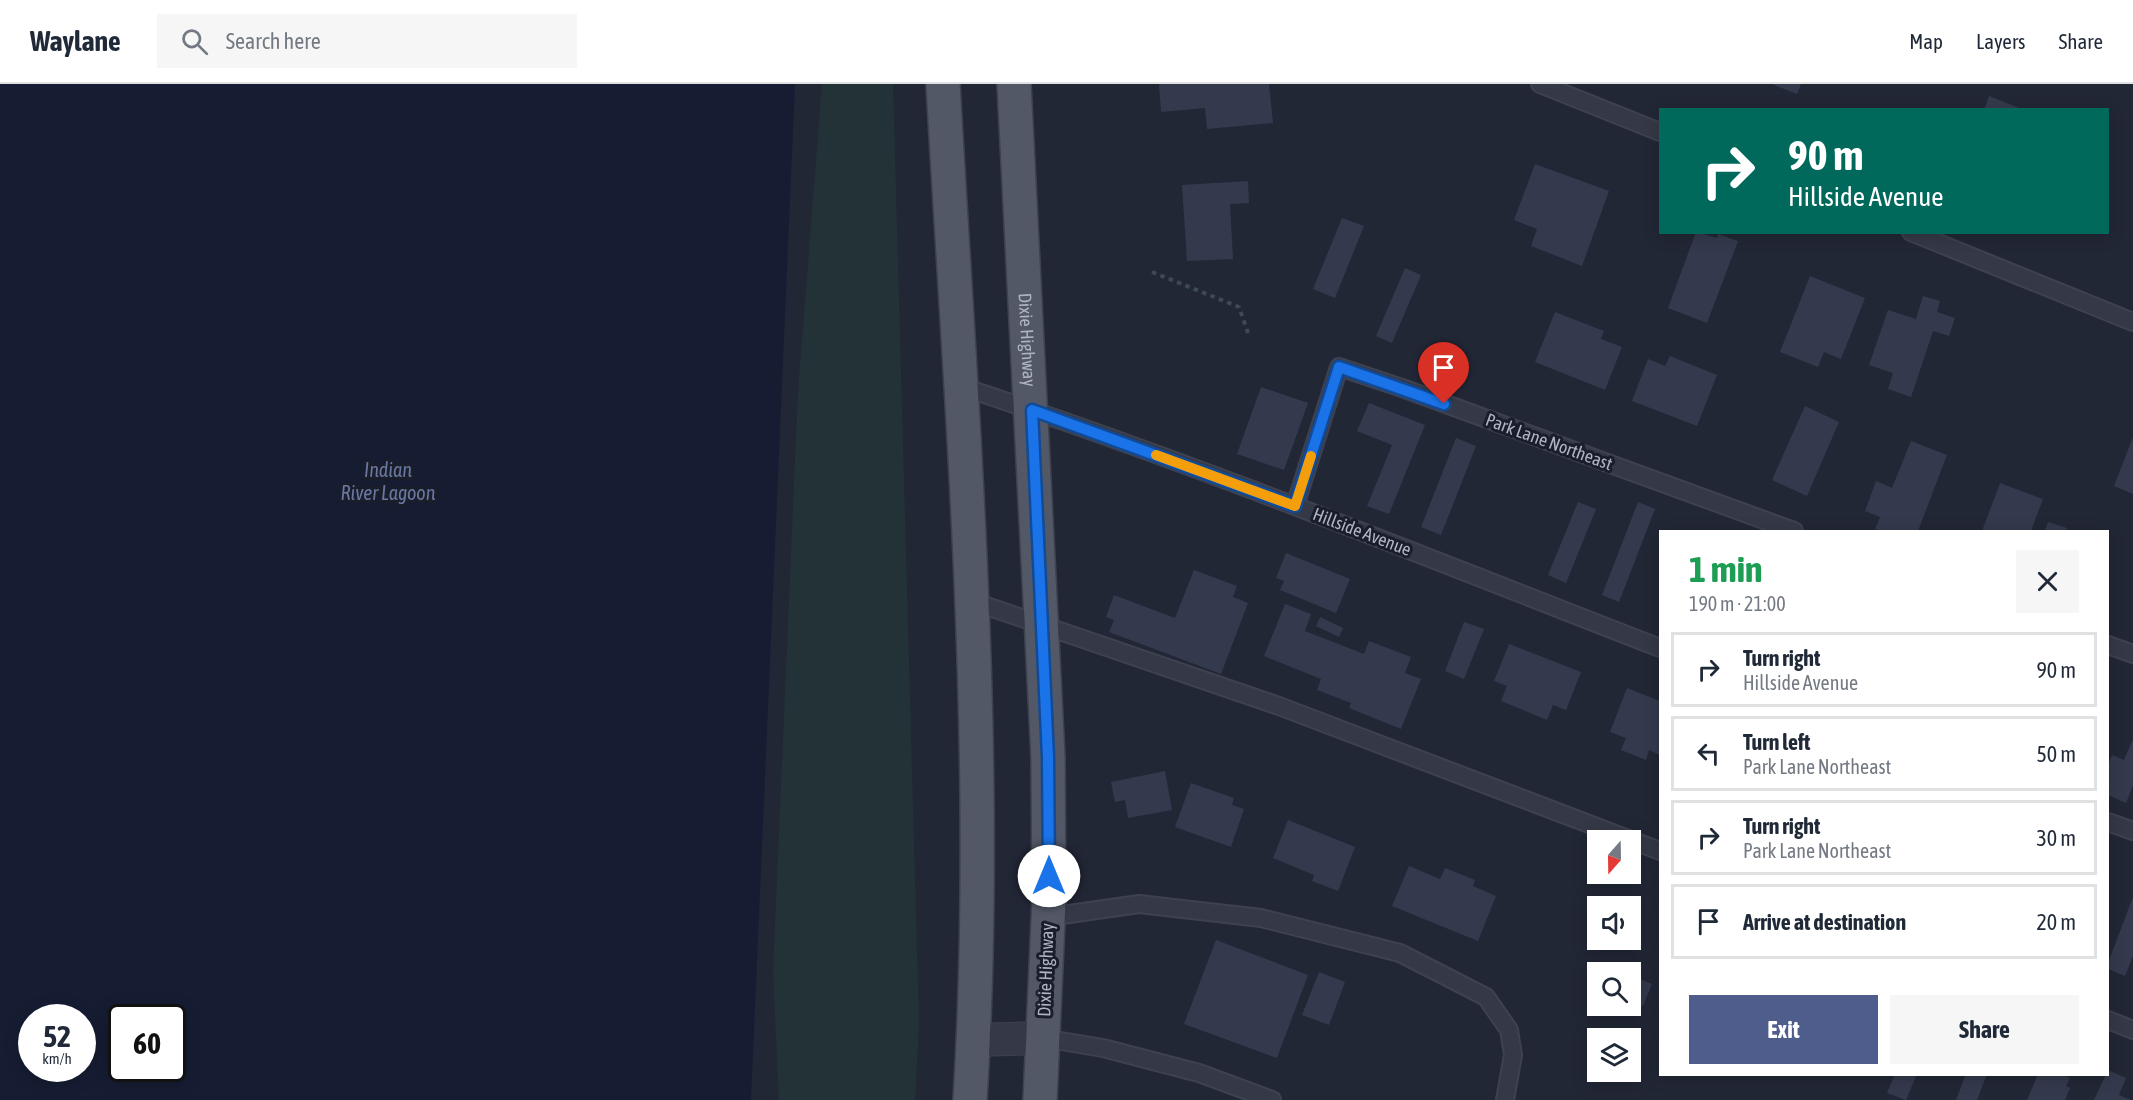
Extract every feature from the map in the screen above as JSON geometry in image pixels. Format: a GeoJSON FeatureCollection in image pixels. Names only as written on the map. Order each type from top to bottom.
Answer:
{"type":"FeatureCollection","features":[{"type":"Feature","properties":{"kind":"main road"},"geometry":{"type":"LineString","coordinates":[[943,84],[972,601],[977,767],[974,1040],[970,1100]]}},
{"type":"Feature","properties":{"kind":"main road","name":"Dixie Highway"},"geometry":{"type":"LineString","coordinates":[[1014,84],[1048,757],[1048,917],[1040,1100]]}},
{"type":"Feature","properties":{"kind":"street"},"geometry":{"type":"LineString","coordinates":[[974,1040],[1044,1038]]}},
{"type":"Feature","properties":{"kind":"lane"},"geometry":{"type":"LineString","coordinates":[[1540,84],[1659,132]]}},
{"type":"Feature","properties":{"kind":"lane"},"geometry":{"type":"LineString","coordinates":[[1916,234],[2132,318]]}},
{"type":"Feature","properties":{"kind":"lane","name":"Park Lane Northeast"},"geometry":{"type":"LineString","coordinates":[[1295,506],[1339,367],[1791,530]]}},
{"type":"Feature","properties":{"kind":"lane","name":"Hillside Avenue"},"geometry":{"type":"LineString","coordinates":[[960,386],[1295,506],[1659,648]]}},
{"type":"Feature","properties":{"kind":"lane"},"geometry":{"type":"LineString","coordinates":[[972,601],[1279,706],[1659,851]]}},
{"type":"Feature","properties":{"kind":"lane"},"geometry":{"type":"LineString","coordinates":[[2109,645],[2133,654]]}},
{"type":"Feature","properties":{"kind":"lane"},"geometry":{"type":"LineString","coordinates":[[2109,822],[2133,831]]}},
{"type":"Feature","properties":{"kind":"lane"},"geometry":{"type":"LineString","coordinates":[[1048,917],[1139,904],[1261,918],[1400,953],[1486,997],[1509,1030],[1513,1055],[1505,1100]]}},
{"type":"Feature","properties":{"kind":"lane"},"geometry":{"type":"LineString","coordinates":[[2109,1020],[2133,1030]]}},
{"type":"Feature","properties":{"kind":"lane"},"geometry":{"type":"LineString","coordinates":[[1044,1038],[1103,1048],[1199,1073],[1272,1100]]}},
{"type":"Feature","properties":{"kind":"path"},"geometry":{"type":"LineString","coordinates":[[1152,272],[1239,307],[1248,333]]}},
{"type":"Feature","properties":{"kind":"shaded area"},"geometry":{"type":"Polygon","coordinates":[[[822,84],[893,84],[919,1024],[915,1100],[779,1100],[773,972],[798,392],[822,84]]]}},
{"type":"Feature","properties":{"kind":"water","name":"Indian River Lagoon"},"geometry":{"type":"Polygon","coordinates":[[[0,84],[795,84],[751,1100],[0,1100],[0,84]]]}},
{"type":"Feature","properties":{"kind":"building"},"geometry":{"type":"Polygon","coordinates":[[[1159,84],[1269,84],[1273,123],[1207,129],[1205,108],[1161,112],[1159,84]]]}},
{"type":"Feature","properties":{"kind":"building"},"geometry":{"type":"Polygon","coordinates":[[[1772,84],[1801,84],[1797,94],[1772,84]]]}},
{"type":"Feature","properties":{"kind":"building"},"geometry":{"type":"Polygon","coordinates":[[[1989,96],[2019,108],[1985,108],[1989,96]]]}},
{"type":"Feature","properties":{"kind":"building"},"geometry":{"type":"Polygon","coordinates":[[[1535,164],[1609,191],[1582,266],[1531,246],[1537,229],[1514,220],[1535,164]]]}},
{"type":"Feature","properties":{"kind":"building"},"geometry":{"type":"Polygon","coordinates":[[[1248,181],[1249,203],[1230,204],[1233,259],[1187,261],[1182,185],[1248,181]]]}},
{"type":"Feature","properties":{"kind":"building"},"geometry":{"type":"Polygon","coordinates":[[[1342,218],[1364,226],[1335,298],[1313,289],[1342,218]]]}},
{"type":"Feature","properties":{"kind":"building"},"geometry":{"type":"Polygon","coordinates":[[[1695,234],[1717,238],[1718,234],[1738,241],[1707,323],[1668,308],[1695,234]]]}},
{"type":"Feature","properties":{"kind":"building"},"geometry":{"type":"Polygon","coordinates":[[[1405,268],[1421,275],[1392,343],[1376,336],[1405,268]]]}},
{"type":"Feature","properties":{"kind":"building"},"geometry":{"type":"Polygon","coordinates":[[[1810,276],[1865,298],[1841,359],[1824,352],[1818,367],[1780,352],[1810,276]]]}},
{"type":"Feature","properties":{"kind":"building"},"geometry":{"type":"Polygon","coordinates":[[[1923,296],[1940,301],[1937,312],[1955,318],[1949,336],[1933,331],[1911,397],[1888,389],[1893,373],[1869,365],[1888,310],[1916,319],[1923,296]]]}},
{"type":"Feature","properties":{"kind":"building"},"geometry":{"type":"Polygon","coordinates":[[[1555,312],[1604,331],[1601,339],[1622,347],[1605,390],[1535,362],[1555,312]]]}},
{"type":"Feature","properties":{"kind":"building"},"geometry":{"type":"Polygon","coordinates":[[[1670,356],[1717,375],[1697,426],[1632,401],[1648,359],[1665,366],[1670,356]]]}},
{"type":"Feature","properties":{"kind":"building"},"geometry":{"type":"Polygon","coordinates":[[[1261,387],[1308,403],[1284,470],[1237,454],[1261,387]]]}},
{"type":"Feature","properties":{"kind":"building"},"geometry":{"type":"Polygon","coordinates":[[[1369,403],[1425,425],[1389,514],[1367,506],[1392,445],[1357,431],[1369,403]]]}},
{"type":"Feature","properties":{"kind":"building"},"geometry":{"type":"Polygon","coordinates":[[[1805,406],[1839,422],[1807,496],[1772,480],[1805,406]]]}},
{"type":"Feature","properties":{"kind":"building"},"geometry":{"type":"Polygon","coordinates":[[[2133,437],[2133,494],[2114,486],[2133,437]]]}},
{"type":"Feature","properties":{"kind":"building"},"geometry":{"type":"Polygon","coordinates":[[[1456,438],[1476,446],[1441,535],[1421,527],[1456,438]]]}},
{"type":"Feature","properties":{"kind":"building"},"geometry":{"type":"Polygon","coordinates":[[[1911,441],[1947,455],[1918,530],[1875,529],[1880,517],[1865,511],[1876,481],[1892,488],[1911,441]]]}},
{"type":"Feature","properties":{"kind":"building"},"geometry":{"type":"Polygon","coordinates":[[[2000,483],[2043,499],[2031,530],[1982,530],[2000,483]]]}},
{"type":"Feature","properties":{"kind":"building"},"geometry":{"type":"Polygon","coordinates":[[[1578,502],[1596,509],[1566,583],[1548,575],[1578,502]]]}},
{"type":"Feature","properties":{"kind":"building"},"geometry":{"type":"Polygon","coordinates":[[[1638,502],[1655,509],[1619,602],[1602,595],[1638,502]]]}},
{"type":"Feature","properties":{"kind":"building"},"geometry":{"type":"Polygon","coordinates":[[[2048,522],[2067,528],[2066,530],[2045,530],[2048,522]]]}},
{"type":"Feature","properties":{"kind":"building"},"geometry":{"type":"Polygon","coordinates":[[[1286,553],[1350,579],[1336,613],[1280,590],[1284,581],[1276,578],[1286,553]]]}},
{"type":"Feature","properties":{"kind":"building"},"geometry":{"type":"Polygon","coordinates":[[[1194,570],[1237,586],[1233,597],[1248,603],[1221,674],[1109,632],[1114,620],[1106,617],[1114,595],[1175,618],[1194,570]]]}},
{"type":"Feature","properties":{"kind":"building"},"geometry":{"type":"Polygon","coordinates":[[[1285,604],[1311,614],[1305,631],[1364,654],[1369,641],[1411,657],[1405,673],[1421,679],[1401,729],[1349,708],[1351,703],[1317,690],[1321,679],[1264,656],[1285,604]]]}},
{"type":"Feature","properties":{"kind":"building"},"geometry":{"type":"Polygon","coordinates":[[[1320,617],[1343,628],[1339,637],[1316,626],[1320,617]]]}},
{"type":"Feature","properties":{"kind":"building"},"geometry":{"type":"Polygon","coordinates":[[[1464,622],[1484,629],[1464,679],[1445,671],[1464,622]]]}},
{"type":"Feature","properties":{"kind":"building"},"geometry":{"type":"Polygon","coordinates":[[[1509,644],[1581,672],[1566,710],[1553,705],[1547,720],[1501,701],[1507,686],[1494,681],[1509,644]]]}},
{"type":"Feature","properties":{"kind":"building"},"geometry":{"type":"Polygon","coordinates":[[[1627,688],[1659,701],[1659,755],[1649,750],[1646,760],[1621,750],[1626,738],[1610,732],[1627,688]]]}},
{"type":"Feature","properties":{"kind":"building"},"geometry":{"type":"Polygon","coordinates":[[[2133,739],[2133,785],[2126,803],[2109,795],[2109,762],[2112,755],[2124,760],[2133,739]]]}},
{"type":"Feature","properties":{"kind":"building"},"geometry":{"type":"Polygon","coordinates":[[[1165,771],[1172,810],[1128,818],[1125,800],[1115,802],[1111,782],[1165,771]]]}},
{"type":"Feature","properties":{"kind":"building"},"geometry":{"type":"Polygon","coordinates":[[[1191,783],[1234,798],[1232,805],[1244,809],[1231,847],[1175,827],[1191,783]]]}},
{"type":"Feature","properties":{"kind":"building"},"geometry":{"type":"Polygon","coordinates":[[[1288,820],[1355,847],[1338,891],[1312,881],[1314,875],[1273,858],[1288,820]]]}},
{"type":"Feature","properties":{"kind":"building"},"geometry":{"type":"Polygon","coordinates":[[[1409,866],[1440,879],[1445,868],[1475,880],[1473,886],[1496,896],[1478,941],[1392,906],[1409,866]]]}},
{"type":"Feature","properties":{"kind":"building"},"geometry":{"type":"Polygon","coordinates":[[[2133,897],[2133,956],[2125,976],[2109,969],[2109,960],[2133,897]]]}},
{"type":"Feature","properties":{"kind":"building"},"geometry":{"type":"Polygon","coordinates":[[[1216,940],[1308,975],[1277,1058],[1184,1024],[1216,940]]]}},
{"type":"Feature","properties":{"kind":"building"},"geometry":{"type":"Polygon","coordinates":[[[1319,972],[1345,982],[1329,1025],[1302,1015],[1319,972]]]}},
{"type":"Feature","properties":{"kind":"building"},"geometry":{"type":"Polygon","coordinates":[[[1641,979],[1652,984],[1643,1006],[1641,1005],[1641,979]]]}},
{"type":"Feature","properties":{"kind":"building"},"geometry":{"type":"Polygon","coordinates":[[[2109,1070],[2126,1078],[2119,1095],[2131,1100],[2094,1100],[2105,1076],[2109,1076],[2109,1070]]]}},
{"type":"Feature","properties":{"kind":"building"},"geometry":{"type":"Polygon","coordinates":[[[1894,1076],[1916,1076],[1906,1100],[1887,1093],[1894,1076]]]}},
{"type":"Feature","properties":{"kind":"building"},"geometry":{"type":"Polygon","coordinates":[[[1965,1076],[1986,1076],[1977,1100],[1956,1100],[1965,1076]]]}},
{"type":"Feature","properties":{"kind":"building"},"geometry":{"type":"Polygon","coordinates":[[[2037,1076],[2070,1078],[2066,1086],[2070,1088],[2065,1100],[2027,1100],[2037,1076]]]}},
{"type":"Feature","properties":{"kind":"slow traffic"},"geometry":{"type":"LineString","coordinates":[[1156,455],[1295,506],[1311,456]]}},
{"type":"Feature","properties":{"kind":"route"},"geometry":{"type":"LineString","coordinates":[[1049,876],[1048,757],[1032,410],[1295,506],[1339,367],[1444,404]]}}]}
